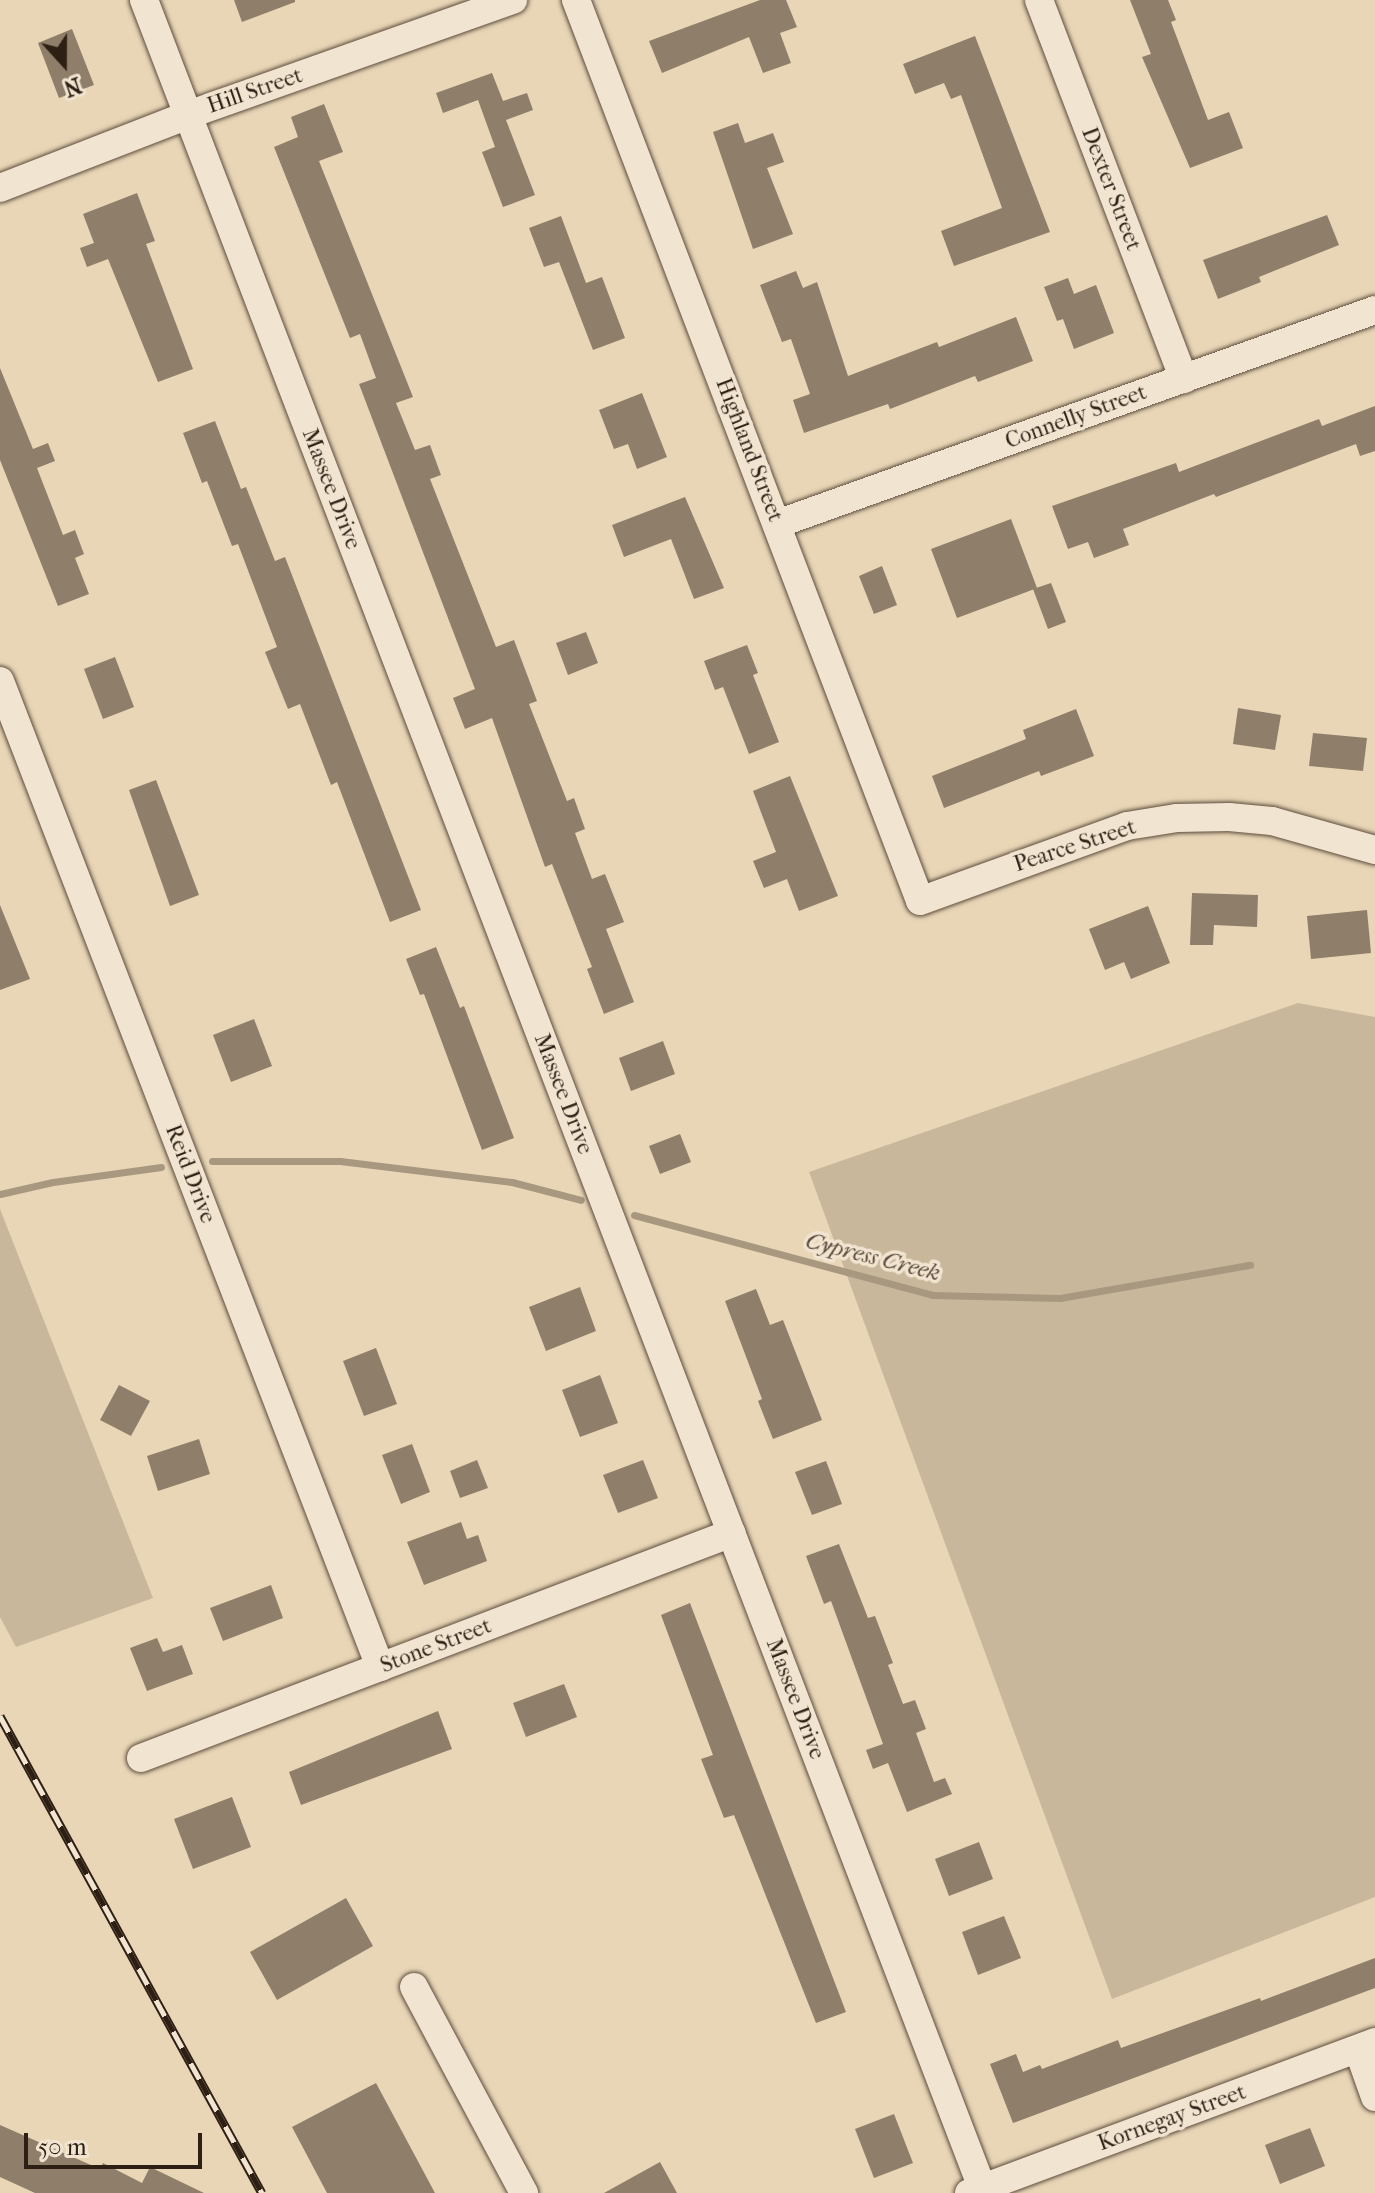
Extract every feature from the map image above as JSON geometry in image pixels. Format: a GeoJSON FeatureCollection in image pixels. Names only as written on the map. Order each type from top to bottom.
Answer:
{"type":"FeatureCollection","features":[{"type":"Feature","properties":{"kind":"street","name":"Massee Drive"},"geometry":{"type":"LineString","coordinates":[[144,0],[732,1533],[975,2191]]}},
{"type":"Feature","properties":{"kind":"street","name":"Hill Street"},"geometry":{"type":"LineString","coordinates":[[0,188],[188,115],[513,0]]}},
{"type":"Feature","properties":{"kind":"street","name":"Highland Street"},"geometry":{"type":"LineString","coordinates":[[576,0],[920,901]]}},
{"type":"Feature","properties":{"kind":"street","name":"Dexter Street"},"geometry":{"type":"LineString","coordinates":[[1039,0],[1184,379]]}},
{"type":"Feature","properties":{"kind":"street","name":"Connelly Street"},"geometry":{"type":"LineString","coordinates":[[777,524],[1375,310]]}},
{"type":"Feature","properties":{"kind":"street","name":"Reid Drive"},"geometry":{"type":"LineString","coordinates":[[0,681],[380,1667]]}},
{"type":"Feature","properties":{"kind":"street","name":"Pearce Street"},"geometry":{"type":"LineString","coordinates":[[920,901],[1102,834],[1177,818],[1229,817],[1272,821],[1375,850]]}},
{"type":"Feature","properties":{"kind":"street","name":"Stone Street"},"geometry":{"type":"LineString","coordinates":[[141,1758],[732,1533]]}},
{"type":"Feature","properties":{"kind":"street"},"geometry":{"type":"LineString","coordinates":[[414,1987],[524,2193]]}},
{"type":"Feature","properties":{"kind":"street","name":"Kornegay Street"},"geometry":{"type":"LineString","coordinates":[[975,2191],[1367,2046]]}},
{"type":"Feature","properties":{"kind":"street"},"geometry":{"type":"LineString","coordinates":[[1367,2046],[1375,2097]]}},
{"type":"Feature","properties":{"kind":"shaded area"},"geometry":{"type":"Polygon","coordinates":[[[1298,1003],[1375,1017],[1375,1897],[1112,1999],[809,1172],[1298,1003]]]}},
{"type":"Feature","properties":{"kind":"shaded area"},"geometry":{"type":"Polygon","coordinates":[[[0,1209],[153,1598],[16,1647],[0,1617],[0,1209]]]}},
{"type":"Feature","properties":{"kind":"building"},"geometry":{"type":"Polygon","coordinates":[[[234,0],[295,0],[295,2],[242,22],[234,0]]]}},
{"type":"Feature","properties":{"kind":"building"},"geometry":{"type":"Polygon","coordinates":[[[760,0],[786,0],[797,27],[780,33],[791,63],[763,73],[749,37],[662,73],[649,41],[760,0]]]}},
{"type":"Feature","properties":{"kind":"building"},"geometry":{"type":"Polygon","coordinates":[[[1130,0],[1168,0],[1176,20],[1171,22],[1208,120],[1229,112],[1243,148],[1190,168],[1142,57],[1151,54],[1130,0]]]}},
{"type":"Feature","properties":{"kind":"building"},"geometry":{"type":"Polygon","coordinates":[[[72,29],[94,85],[59,98],[38,43],[72,29]]]}},
{"type":"Feature","properties":{"kind":"building"},"geometry":{"type":"Polygon","coordinates":[[[975,36],[1050,232],[954,266],[941,231],[1002,208],[961,95],[951,99],[944,83],[915,94],[903,64],[975,36]]]}},
{"type":"Feature","properties":{"kind":"building"},"geometry":{"type":"Polygon","coordinates":[[[492,73],[503,101],[527,93],[533,110],[506,120],[535,195],[503,207],[482,152],[495,147],[478,100],[443,113],[436,93],[492,73]]]}},
{"type":"Feature","properties":{"kind":"building"},"geometry":{"type":"Polygon","coordinates":[[[324,104],[343,152],[319,161],[413,397],[396,403],[415,450],[430,445],[441,475],[430,479],[496,647],[514,640],[537,701],[529,704],[567,801],[574,798],[585,829],[575,833],[592,879],[605,874],[624,922],[606,929],[634,1002],[604,1014],[587,969],[592,967],[552,864],[545,867],[492,718],[465,729],[453,698],[475,689],[359,384],[376,378],[360,334],[350,338],[274,147],[298,137],[291,117],[324,104]]]}},
{"type":"Feature","properties":{"kind":"building"},"geometry":{"type":"Polygon","coordinates":[[[738,123],[745,143],[773,133],[784,162],[767,168],[793,234],[753,249],[713,132],[738,123]]]}},
{"type":"Feature","properties":{"kind":"building"},"geometry":{"type":"Polygon","coordinates":[[[137,193],[155,241],[146,244],[193,369],[158,382],[108,259],[87,267],[80,248],[94,243],[83,214],[137,193]]]}},
{"type":"Feature","properties":{"kind":"building"},"geometry":{"type":"Polygon","coordinates":[[[1327,215],[1339,245],[1259,277],[1261,282],[1218,299],[1203,260],[1327,215]]]}},
{"type":"Feature","properties":{"kind":"building"},"geometry":{"type":"Polygon","coordinates":[[[561,216],[586,283],[602,277],[625,338],[593,350],[559,262],[544,267],[529,228],[561,216]]]}},
{"type":"Feature","properties":{"kind":"building"},"geometry":{"type":"Polygon","coordinates":[[[796,271],[803,288],[817,282],[848,376],[937,342],[939,347],[1016,317],[1033,361],[978,382],[975,376],[890,409],[888,404],[804,433],[793,400],[810,394],[791,339],[782,342],[760,285],[796,271]]]}},
{"type":"Feature","properties":{"kind":"building"},"geometry":{"type":"Polygon","coordinates":[[[1068,278],[1074,294],[1096,285],[1114,333],[1074,349],[1063,319],[1057,321],[1044,287],[1068,278]]]}},
{"type":"Feature","properties":{"kind":"building"},"geometry":{"type":"Polygon","coordinates":[[[0,368],[33,449],[48,443],[55,461],[37,468],[63,535],[75,530],[84,554],[75,558],[89,594],[58,606],[0,460],[0,368]]]}},
{"type":"Feature","properties":{"kind":"building"},"geometry":{"type":"Polygon","coordinates":[[[642,393],[667,457],[637,469],[628,444],[614,449],[599,410],[642,393]]]}},
{"type":"Feature","properties":{"kind":"building"},"geometry":{"type":"Polygon","coordinates":[[[1375,406],[1375,451],[1360,456],[1356,444],[1216,497],[1214,494],[1123,529],[1129,545],[1094,558],[1088,542],[1068,549],[1052,506],[1176,463],[1179,472],[1319,419],[1322,426],[1375,406]]]}},
{"type":"Feature","properties":{"kind":"building"},"geometry":{"type":"Polygon","coordinates":[[[215,421],[241,489],[246,487],[275,561],[285,557],[421,910],[390,922],[337,782],[331,785],[300,704],[288,709],[265,652],[277,647],[238,544],[232,546],[207,481],[202,483],[183,433],[215,421]]]}},
{"type":"Feature","properties":{"kind":"building"},"geometry":{"type":"Polygon","coordinates":[[[685,497],[724,588],[694,599],[671,539],[624,557],[612,525],[685,497]]]}},
{"type":"Feature","properties":{"kind":"building"},"geometry":{"type":"Polygon","coordinates":[[[1011,519],[1037,588],[957,618],[931,549],[1011,519]]]}},
{"type":"Feature","properties":{"kind":"building"},"geometry":{"type":"Polygon","coordinates":[[[882,566],[897,605],[874,614],[859,576],[882,566]]]}},
{"type":"Feature","properties":{"kind":"building"},"geometry":{"type":"Polygon","coordinates":[[[1051,583],[1066,622],[1048,629],[1033,589],[1051,583]]]}},
{"type":"Feature","properties":{"kind":"building"},"geometry":{"type":"Polygon","coordinates":[[[586,632],[598,663],[568,675],[556,643],[586,632]]]}},
{"type":"Feature","properties":{"kind":"building"},"geometry":{"type":"Polygon","coordinates":[[[747,645],[758,673],[753,675],[779,742],[749,754],[723,687],[715,690],[704,661],[747,645]]]}},
{"type":"Feature","properties":{"kind":"building"},"geometry":{"type":"Polygon","coordinates":[[[115,657],[134,707],[103,719],[84,669],[115,657]]]}},
{"type":"Feature","properties":{"kind":"building"},"geometry":{"type":"Polygon","coordinates":[[[1238,708],[1281,715],[1275,750],[1233,744],[1238,708]]]}},
{"type":"Feature","properties":{"kind":"building"},"geometry":{"type":"Polygon","coordinates":[[[1076,709],[1094,756],[1041,776],[1039,771],[944,808],[932,776],[1026,739],[1023,730],[1076,709]]]}},
{"type":"Feature","properties":{"kind":"building"},"geometry":{"type":"Polygon","coordinates":[[[1313,733],[1367,738],[1363,771],[1309,766],[1313,733]]]}},
{"type":"Feature","properties":{"kind":"building"},"geometry":{"type":"Polygon","coordinates":[[[790,776],[838,896],[799,911],[787,879],[764,888],[753,861],[776,852],[753,791],[790,776]]]}},
{"type":"Feature","properties":{"kind":"building"},"geometry":{"type":"Polygon","coordinates":[[[156,780],[199,895],[170,906],[129,790],[156,780]]]}},
{"type":"Feature","properties":{"kind":"building"},"geometry":{"type":"Polygon","coordinates":[[[1192,893],[1258,895],[1257,927],[1214,925],[1213,945],[1190,945],[1192,893]]]}},
{"type":"Feature","properties":{"kind":"building"},"geometry":{"type":"Polygon","coordinates":[[[0,905],[30,979],[0,990],[0,905]]]}},
{"type":"Feature","properties":{"kind":"building"},"geometry":{"type":"Polygon","coordinates":[[[1148,906],[1170,963],[1131,979],[1124,962],[1105,970],[1089,929],[1148,906]]]}},
{"type":"Feature","properties":{"kind":"building"},"geometry":{"type":"Polygon","coordinates":[[[1367,910],[1371,953],[1311,959],[1307,916],[1367,910]]]}},
{"type":"Feature","properties":{"kind":"building"},"geometry":{"type":"Polygon","coordinates":[[[436,947],[460,1008],[464,1006],[514,1138],[482,1150],[424,994],[420,995],[406,959],[436,947]]]}},
{"type":"Feature","properties":{"kind":"building"},"geometry":{"type":"Polygon","coordinates":[[[254,1019],[272,1066],[231,1082],[213,1035],[254,1019]]]}},
{"type":"Feature","properties":{"kind":"building"},"geometry":{"type":"Polygon","coordinates":[[[663,1041],[675,1074],[631,1091],[619,1058],[663,1041]]]}},
{"type":"Feature","properties":{"kind":"building"},"geometry":{"type":"Polygon","coordinates":[[[680,1134],[691,1162],[660,1174],[649,1146],[680,1134]]]}},
{"type":"Feature","properties":{"kind":"building"},"geometry":{"type":"Polygon","coordinates":[[[580,1287],[596,1331],[546,1351],[529,1307],[580,1287]]]}},
{"type":"Feature","properties":{"kind":"building"},"geometry":{"type":"Polygon","coordinates":[[[756,1289],[770,1325],[783,1320],[822,1420],[773,1439],[758,1401],[762,1399],[725,1301],[756,1289]]]}},
{"type":"Feature","properties":{"kind":"building"},"geometry":{"type":"Polygon","coordinates":[[[376,1348],[397,1404],[364,1416],[343,1361],[376,1348]]]}},
{"type":"Feature","properties":{"kind":"building"},"geometry":{"type":"Polygon","coordinates":[[[600,1375],[618,1423],[580,1437],[562,1390],[600,1375]]]}},
{"type":"Feature","properties":{"kind":"building"},"geometry":{"type":"Polygon","coordinates":[[[119,1385],[150,1401],[131,1436],[100,1420],[119,1385]]]}},
{"type":"Feature","properties":{"kind":"building"},"geometry":{"type":"Polygon","coordinates":[[[199,1439],[210,1474],[158,1491],[147,1456],[199,1439]]]}},
{"type":"Feature","properties":{"kind":"building"},"geometry":{"type":"Polygon","coordinates":[[[412,1444],[430,1492],[401,1504],[382,1455],[412,1444]]]}},
{"type":"Feature","properties":{"kind":"building"},"geometry":{"type":"Polygon","coordinates":[[[477,1460],[488,1488],[460,1498],[450,1471],[477,1460]]]}},
{"type":"Feature","properties":{"kind":"building"},"geometry":{"type":"Polygon","coordinates":[[[643,1460],[658,1498],[618,1513],[603,1475],[643,1460]]]}},
{"type":"Feature","properties":{"kind":"building"},"geometry":{"type":"Polygon","coordinates":[[[826,1461],[842,1504],[812,1515],[795,1472],[826,1461]]]}},
{"type":"Feature","properties":{"kind":"building"},"geometry":{"type":"Polygon","coordinates":[[[461,1522],[467,1539],[478,1535],[487,1561],[424,1585],[407,1542],[461,1522]]]}},
{"type":"Feature","properties":{"kind":"building"},"geometry":{"type":"Polygon","coordinates":[[[839,1544],[868,1618],[875,1616],[893,1663],[888,1665],[903,1704],[915,1700],[926,1729],[916,1733],[934,1782],[945,1778],[952,1794],[907,1812],[888,1763],[873,1769],[866,1750],[883,1744],[831,1601],[824,1604],[806,1556],[839,1544]]]}},
{"type":"Feature","properties":{"kind":"building"},"geometry":{"type":"Polygon","coordinates":[[[271,1585],[283,1618],[223,1641],[210,1608],[271,1585]]]}},
{"type":"Feature","properties":{"kind":"building"},"geometry":{"type":"Polygon","coordinates":[[[690,1603],[846,2012],[816,2023],[734,1815],[724,1818],[701,1759],[713,1755],[661,1615],[690,1603]]]}},
{"type":"Feature","properties":{"kind":"building"},"geometry":{"type":"Polygon","coordinates":[[[157,1638],[163,1652],[182,1645],[193,1674],[147,1691],[130,1648],[157,1638]]]}},
{"type":"Feature","properties":{"kind":"building"},"geometry":{"type":"Polygon","coordinates":[[[564,1684],[577,1717],[526,1737],[513,1703],[564,1684]]]}},
{"type":"Feature","properties":{"kind":"building"},"geometry":{"type":"Polygon","coordinates":[[[438,1711],[452,1749],[301,1805],[289,1772],[438,1711]]]}},
{"type":"Feature","properties":{"kind":"building"},"geometry":{"type":"Polygon","coordinates":[[[232,1797],[251,1847],[193,1869],[174,1819],[232,1797]]]}},
{"type":"Feature","properties":{"kind":"building"},"geometry":{"type":"Polygon","coordinates":[[[979,1842],[993,1879],[949,1896],[935,1859],[979,1842]]]}},
{"type":"Feature","properties":{"kind":"building"},"geometry":{"type":"Polygon","coordinates":[[[346,1898],[373,1946],[277,2000],[250,1952],[346,1898]]]}},
{"type":"Feature","properties":{"kind":"building"},"geometry":{"type":"Polygon","coordinates":[[[1004,1916],[1021,1958],[978,1975],[962,1932],[1004,1916]]]}},
{"type":"Feature","properties":{"kind":"building"},"geometry":{"type":"Polygon","coordinates":[[[1375,1958],[1375,1988],[1013,2123],[990,2064],[1016,2054],[1023,2072],[1040,2065],[1042,2069],[1118,2040],[1121,2048],[1260,1998],[1261,2001],[1375,1958]]]}},
{"type":"Feature","properties":{"kind":"building"},"geometry":{"type":"Polygon","coordinates":[[[376,2083],[435,2193],[327,2193],[292,2127],[376,2083]]]}},
{"type":"Feature","properties":{"kind":"building"},"geometry":{"type":"Polygon","coordinates":[[[894,2114],[913,2163],[874,2178],[855,2129],[894,2114]]]}},
{"type":"Feature","properties":{"kind":"building"},"geometry":{"type":"Polygon","coordinates":[[[0,2125],[100,2169],[103,2163],[142,2183],[150,2167],[204,2193],[35,2193],[0,2177],[0,2125]]]}},
{"type":"Feature","properties":{"kind":"building"},"geometry":{"type":"Polygon","coordinates":[[[1310,2128],[1325,2166],[1280,2184],[1265,2145],[1310,2128]]]}},
{"type":"Feature","properties":{"kind":"building"},"geometry":{"type":"Polygon","coordinates":[[[660,2162],[677,2193],[604,2193],[660,2162]]]}},
{"type":"Feature","properties":{"kind":"waterway","name":"Cypress Creek"},"geometry":{"type":"LineString","coordinates":[[212,1161],[340,1161],[512,1182],[581,1200]]}},
{"type":"Feature","properties":{"kind":"waterway","name":"Cypress Creek"},"geometry":{"type":"LineString","coordinates":[[0,1194],[53,1182],[161,1167]]}},
{"type":"Feature","properties":{"kind":"waterway","name":"Cypress Creek"},"geometry":{"type":"LineString","coordinates":[[634,1215],[932,1295],[1060,1298],[1250,1265]]}},
{"type":"Feature","properties":{"kind":"railway"},"geometry":{"type":"LineString","coordinates":[[0,1716],[262,2193]]}}]}
